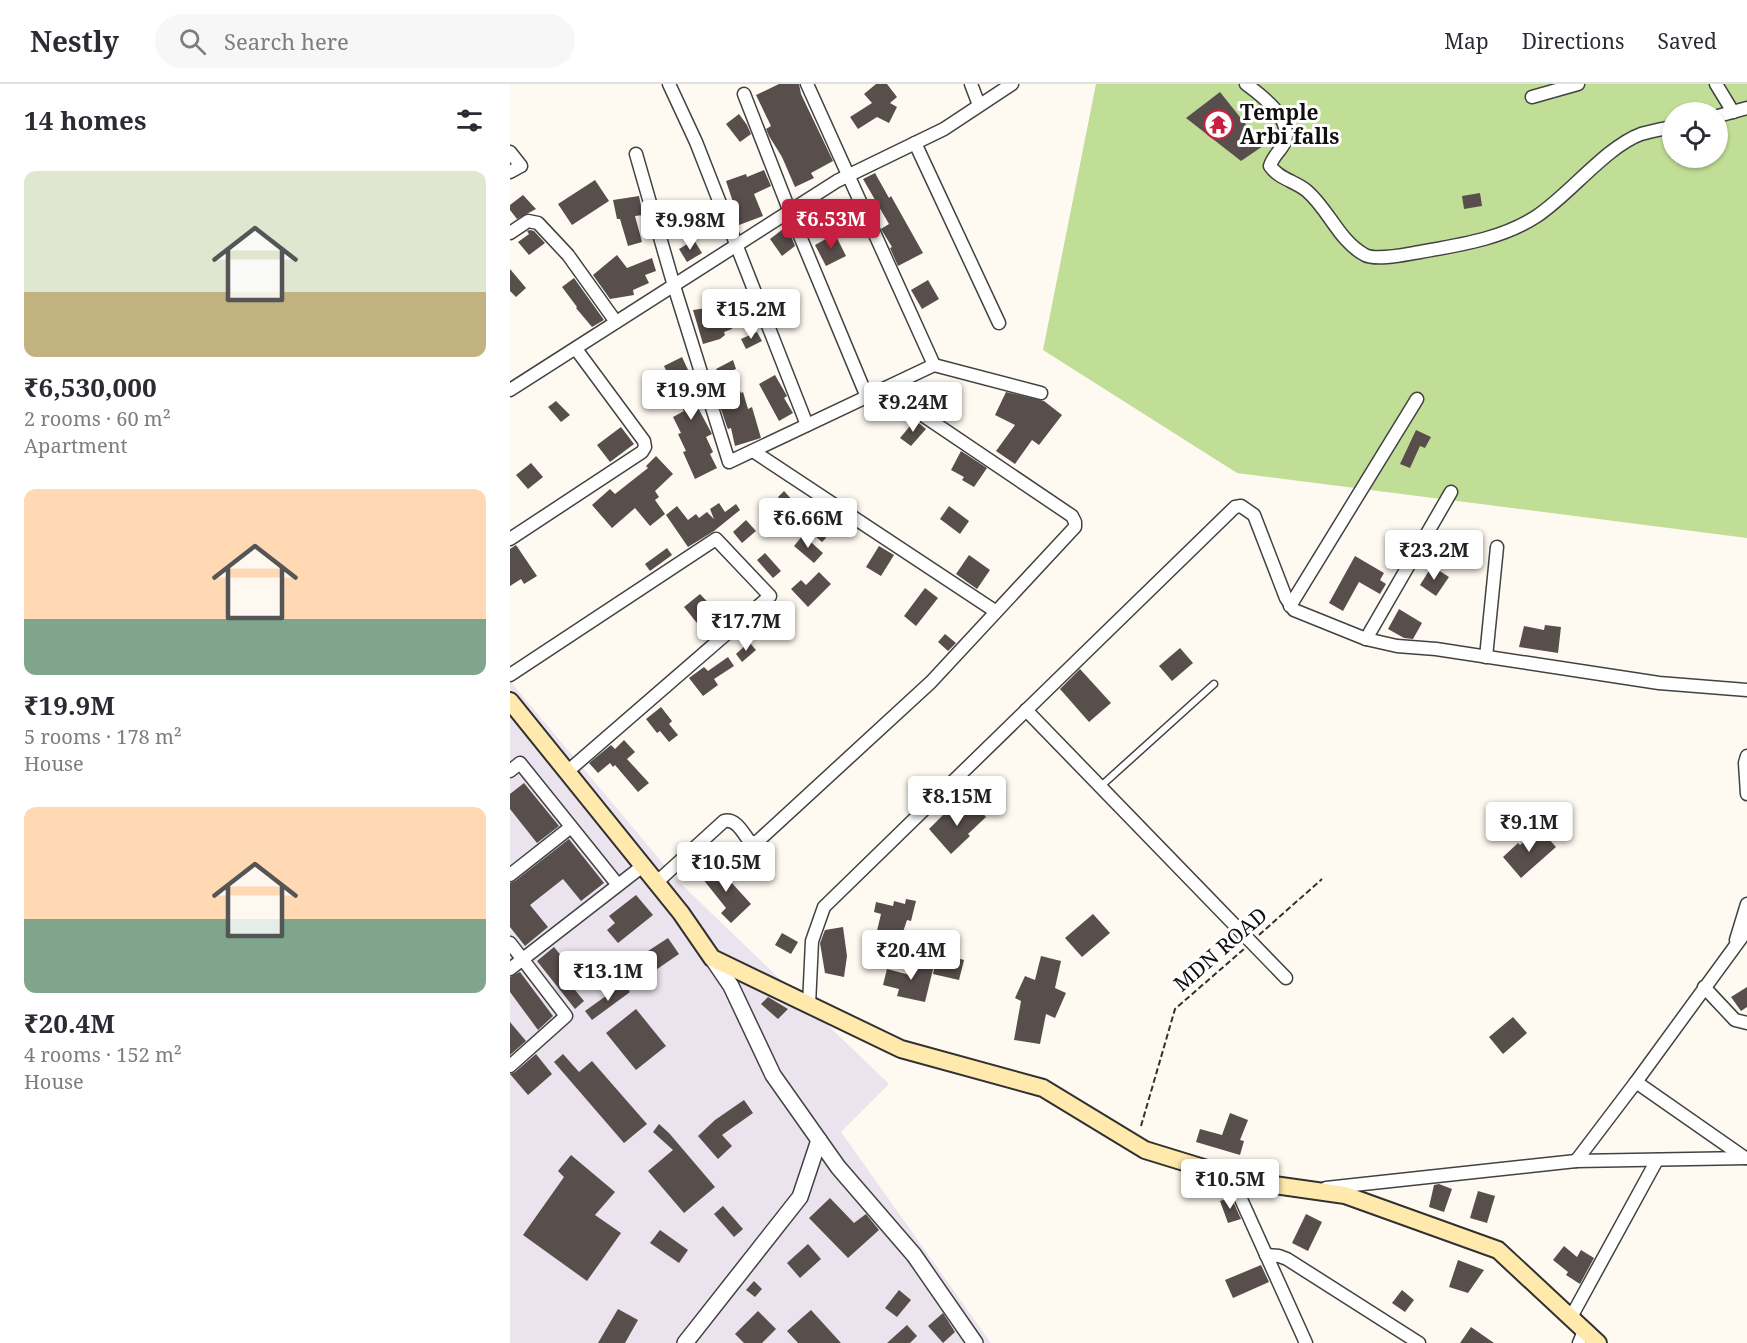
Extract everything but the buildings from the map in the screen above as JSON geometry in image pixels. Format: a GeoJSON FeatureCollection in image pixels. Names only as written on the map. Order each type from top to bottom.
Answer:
{"type":"FeatureCollection","features":[{"type":"Feature","properties":{"kind":"main road"},"geometry":{"type":"LineString","coordinates":[[510,701],[644,865],[712,958],[901,1049],[1043,1088],[1145,1150],[1246,1181],[1345,1196],[1498,1250],[1570,1319],[1582,1337],[1598,1343]]}},
{"type":"Feature","properties":{"kind":"street"},"geometry":{"type":"LineString","coordinates":[[669,84],[696,142],[807,425]]}},
{"type":"Feature","properties":{"kind":"street"},"geometry":{"type":"LineString","coordinates":[[807,84],[934,364]]}},
{"type":"Feature","properties":{"kind":"street"},"geometry":{"type":"LineString","coordinates":[[970,84],[979,105]]}},
{"type":"Feature","properties":{"kind":"street"},"geometry":{"type":"LineString","coordinates":[[510,390],[848,176],[944,129],[1012,84]]}},
{"type":"Feature","properties":{"kind":"street"},"geometry":{"type":"LineString","coordinates":[[1246,84],[1271,104],[1281,118],[1285,142],[1273,157],[1270,165],[1276,174],[1307,192],[1349,243],[1367,257],[1393,256],[1469,243],[1507,231],[1551,206],[1617,148],[1640,135],[1662,130]]}},
{"type":"Feature","properties":{"kind":"street"},"geometry":{"type":"LineString","coordinates":[[1532,97],[1578,84]]}},
{"type":"Feature","properties":{"kind":"street"},"geometry":{"type":"LineString","coordinates":[[1716,84],[1733,112]]}},
{"type":"Feature","properties":{"kind":"street"},"geometry":{"type":"LineString","coordinates":[[744,94],[867,397]]}},
{"type":"Feature","properties":{"kind":"street"},"geometry":{"type":"LineString","coordinates":[[1728,113],[1747,108]]}},
{"type":"Feature","properties":{"kind":"street"},"geometry":{"type":"LineString","coordinates":[[915,143],[999,323]]}},
{"type":"Feature","properties":{"kind":"street"},"geometry":{"type":"LineString","coordinates":[[510,152],[522,166],[510,172]]}},
{"type":"Feature","properties":{"kind":"street"},"geometry":{"type":"LineString","coordinates":[[636,154],[729,462],[934,364],[1041,393]]}},
{"type":"Feature","properties":{"kind":"street"},"geometry":{"type":"LineString","coordinates":[[510,232],[528,221],[538,223],[568,255],[616,322]]}},
{"type":"Feature","properties":{"kind":"street"},"geometry":{"type":"LineString","coordinates":[[510,539],[642,452],[645,447],[644,441],[576,349]]}},
{"type":"Feature","properties":{"kind":"street"},"geometry":{"type":"LineString","coordinates":[[657,882],[729,819],[734,821],[750,842],[757,842],[931,682],[1075,527],[1072,516],[884,388]]}},
{"type":"Feature","properties":{"kind":"street"},"geometry":{"type":"LineString","coordinates":[[1290,606],[1417,399]]}},
{"type":"Feature","properties":{"kind":"street"},"geometry":{"type":"LineString","coordinates":[[753,451],[995,611]]}},
{"type":"Feature","properties":{"kind":"street"},"geometry":{"type":"LineString","coordinates":[[1366,639],[1451,492]]}},
{"type":"Feature","properties":{"kind":"street"},"geometry":{"type":"LineString","coordinates":[[809,1005],[812,941],[824,907],[1235,507],[1241,506],[1254,515],[1290,606],[1299,613],[1366,639],[1397,646],[1659,683],[1747,690]]}},
{"type":"Feature","properties":{"kind":"street"},"geometry":{"type":"LineString","coordinates":[[510,675],[716,539],[770,596],[568,771]]}},
{"type":"Feature","properties":{"kind":"street"},"geometry":{"type":"LineString","coordinates":[[1486,657],[1497,547]]}},
{"type":"Feature","properties":{"kind":"street"},"geometry":{"type":"LineString","coordinates":[[1026,710],[1286,978]]}},
{"type":"Feature","properties":{"kind":"street"},"geometry":{"type":"LineString","coordinates":[[1747,756],[1745,764],[1747,794]]}},
{"type":"Feature","properties":{"kind":"street"},"geometry":{"type":"LineString","coordinates":[[510,771],[520,764],[618,885]]}},
{"type":"Feature","properties":{"kind":"street"},"geometry":{"type":"LineString","coordinates":[[510,875],[571,827]]}},
{"type":"Feature","properties":{"kind":"street"},"geometry":{"type":"LineString","coordinates":[[510,969],[644,865]]}},
{"type":"Feature","properties":{"kind":"street"},"geometry":{"type":"LineString","coordinates":[[1733,948],[1747,904]]}},
{"type":"Feature","properties":{"kind":"street"},"geometry":{"type":"LineString","coordinates":[[1576,1161],[1747,930]]}},
{"type":"Feature","properties":{"kind":"street"},"geometry":{"type":"LineString","coordinates":[[510,943],[566,1016],[510,1066]]}},
{"type":"Feature","properties":{"kind":"street"},"geometry":{"type":"LineString","coordinates":[[712,958],[731,986],[773,1075],[838,1167],[914,1255],[975,1343]]}},
{"type":"Feature","properties":{"kind":"street"},"geometry":{"type":"LineString","coordinates":[[1704,987],[1735,1020],[1747,1023]]}},
{"type":"Feature","properties":{"kind":"street"},"geometry":{"type":"LineString","coordinates":[[1635,1082],[1746,1158]]}},
{"type":"Feature","properties":{"kind":"street"},"geometry":{"type":"LineString","coordinates":[[685,1343],[800,1197],[819,1140]]}},
{"type":"Feature","properties":{"kind":"street"},"geometry":{"type":"LineString","coordinates":[[1307,1190],[1576,1161],[1746,1158]]}},
{"type":"Feature","properties":{"kind":"street"},"geometry":{"type":"LineString","coordinates":[[1570,1319],[1657,1160]]}},
{"type":"Feature","properties":{"kind":"street"},"geometry":{"type":"LineString","coordinates":[[1231,1177],[1306,1343]]}},
{"type":"Feature","properties":{"kind":"street"},"geometry":{"type":"LineString","coordinates":[[1266,1255],[1287,1259],[1419,1343]]}},
{"type":"Feature","properties":{"kind":"lane"},"geometry":{"type":"LineString","coordinates":[[1100,787],[1214,684]]}},
{"type":"Feature","properties":{"kind":"path","name":"MDN ROAD"},"geometry":{"type":"LineString","coordinates":[[1141,1126],[1175,1009],[1322,879]]}},
{"type":"Feature","properties":{"kind":"shaded area"},"geometry":{"type":"Polygon","coordinates":[[[510,681],[676,879],[889,1084],[841,1132],[991,1343],[510,1343],[510,681]]]}},
{"type":"Feature","properties":{"kind":"green space"},"geometry":{"type":"Polygon","coordinates":[[[1096,84],[1747,84],[1747,538],[1237,473],[1043,350],[1096,84]]]}},
{"type":"Feature","properties":{"kind":"place","name":"Temple Arbi falls"},"geometry":{"type":"Point","coordinates":[1219,124]}}]}
